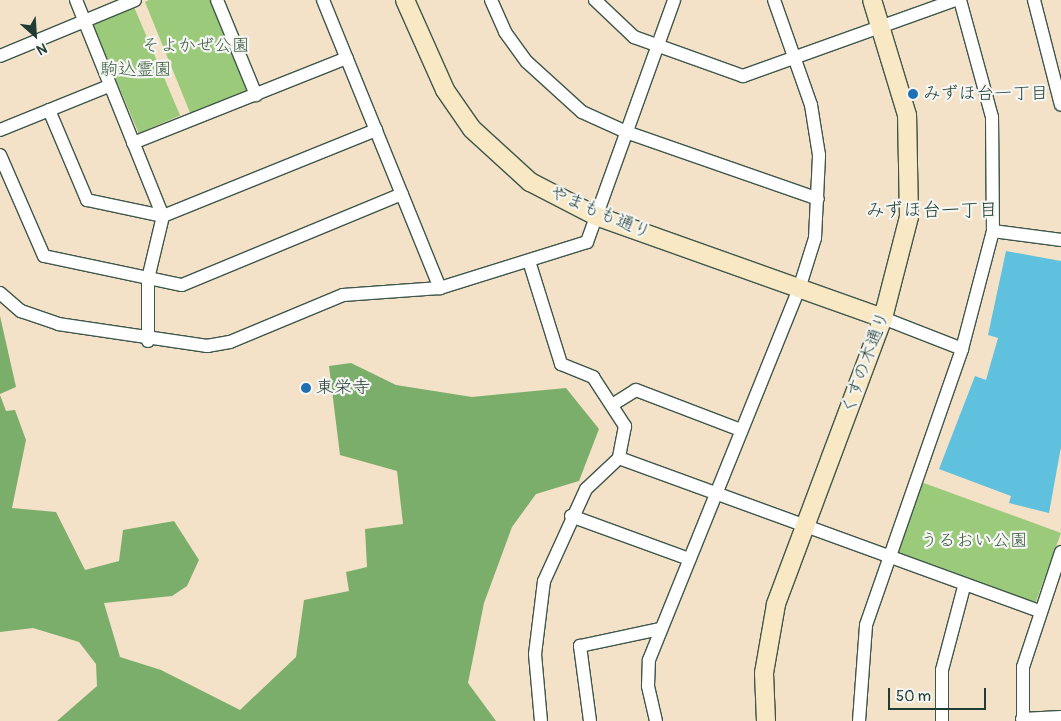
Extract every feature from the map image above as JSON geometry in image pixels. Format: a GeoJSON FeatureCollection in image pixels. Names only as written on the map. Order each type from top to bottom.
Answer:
{"type":"FeatureCollection","features":[{"type":"Feature","properties":{"kind":"street"},"geometry":{"type":"LineString","coordinates":[[76,0],[109,86],[163,216],[148,279],[148,340]]}},
{"type":"Feature","properties":{"kind":"street"},"geometry":{"type":"LineString","coordinates":[[0,56],[135,0]]}},
{"type":"Feature","properties":{"kind":"street"},"geometry":{"type":"LineString","coordinates":[[217,0],[256,95]]}},
{"type":"Feature","properties":{"kind":"street"},"geometry":{"type":"LineString","coordinates":[[323,0],[440,288]]}},
{"type":"Feature","properties":{"kind":"street","name":"やまもも通り"},"geometry":{"type":"LineString","coordinates":[[406,0],[437,75],[472,129],[530,182],[596,216],[883,318]]}},
{"type":"Feature","properties":{"kind":"street"},"geometry":{"type":"LineString","coordinates":[[491,0],[505,32],[548,84],[582,112],[626,132],[818,199]]}},
{"type":"Feature","properties":{"kind":"street"},"geometry":{"type":"LineString","coordinates":[[595,0],[634,37],[743,76],[794,56],[956,0]]}},
{"type":"Feature","properties":{"kind":"street"},"geometry":{"type":"LineString","coordinates":[[0,293],[20,311],[58,324],[182,346],[230,342],[343,295],[440,288],[587,242],[674,0]]}},
{"type":"Feature","properties":{"kind":"street"},"geometry":{"type":"LineString","coordinates":[[656,721],[648,677],[659,629],[799,289],[815,238],[819,154],[811,105],[774,0]]}},
{"type":"Feature","properties":{"kind":"street","name":"くすの木通り"},"geometry":{"type":"LineString","coordinates":[[766,721],[768,640],[805,526],[883,318],[909,217],[911,172],[907,115],[872,0]]}},
{"type":"Feature","properties":{"kind":"street"},"geometry":{"type":"LineString","coordinates":[[859,721],[866,625],[888,556],[962,348],[992,231],[992,117],[960,0]]}},
{"type":"Feature","properties":{"kind":"street"},"geometry":{"type":"LineString","coordinates":[[1034,0],[1061,105]]}},
{"type":"Feature","properties":{"kind":"street"},"geometry":{"type":"LineString","coordinates":[[133,142],[347,58]]}},
{"type":"Feature","properties":{"kind":"street"},"geometry":{"type":"LineString","coordinates":[[0,130],[109,86]]}},
{"type":"Feature","properties":{"kind":"street"},"geometry":{"type":"LineString","coordinates":[[49,110],[87,200],[163,216],[376,130]]}},
{"type":"Feature","properties":{"kind":"street"},"geometry":{"type":"LineString","coordinates":[[0,155],[44,256],[182,285],[402,194]]}},
{"type":"Feature","properties":{"kind":"street"},"geometry":{"type":"LineString","coordinates":[[992,231],[1061,240]]}},
{"type":"Feature","properties":{"kind":"street"},"geometry":{"type":"LineString","coordinates":[[529,261],[561,364],[592,377],[625,426],[619,458],[586,489],[571,516],[544,581],[534,654],[541,721]]}},
{"type":"Feature","properties":{"kind":"street"},"geometry":{"type":"LineString","coordinates":[[883,318],[962,348]]}},
{"type":"Feature","properties":{"kind":"street"},"geometry":{"type":"LineString","coordinates":[[612,405],[636,390],[741,430]]}},
{"type":"Feature","properties":{"kind":"street"},"geometry":{"type":"LineString","coordinates":[[619,458],[888,556],[964,586],[1041,612]]}},
{"type":"Feature","properties":{"kind":"street"},"geometry":{"type":"LineString","coordinates":[[571,516],[689,559]]}},
{"type":"Feature","properties":{"kind":"street"},"geometry":{"type":"LineString","coordinates":[[1061,552],[1023,667],[1022,720],[1061,717]]}},
{"type":"Feature","properties":{"kind":"street"},"geometry":{"type":"LineString","coordinates":[[942,721],[942,670],[964,586]]}},
{"type":"Feature","properties":{"kind":"street"},"geometry":{"type":"LineString","coordinates":[[590,721],[580,646],[659,629]]}},
{"type":"Feature","properties":{"kind":"green space","name":"そよかぜ公園"},"geometry":{"type":"Polygon","coordinates":[[[149,0],[211,0],[248,91],[191,115],[145,2],[149,0]]]}},
{"type":"Feature","properties":{"kind":"green space","name":"駒込霊園"},"geometry":{"type":"Polygon","coordinates":[[[134,7],[180,116],[139,133],[93,25],[134,7]]]}},
{"type":"Feature","properties":{"kind":"green space"},"geometry":{"type":"Polygon","coordinates":[[[0,316],[16,387],[0,394],[0,316]]]}},
{"type":"Feature","properties":{"kind":"green space"},"geometry":{"type":"Polygon","coordinates":[[[351,363],[396,385],[472,397],[566,388],[599,429],[579,481],[536,494],[512,527],[484,603],[468,683],[496,721],[57,721],[97,686],[96,664],[79,642],[33,628],[0,632],[0,395],[6,411],[15,410],[26,440],[12,508],[56,512],[85,570],[119,561],[123,530],[174,521],[199,560],[187,586],[172,596],[104,603],[120,657],[161,670],[240,710],[296,657],[304,600],[349,591],[346,572],[367,567],[365,529],[403,524],[397,471],[340,455],[329,366],[351,363]]]}},
{"type":"Feature","properties":{"kind":"green space","name":"うるおい公園"},"geometry":{"type":"Polygon","coordinates":[[[921,482],[1061,533],[1035,603],[895,552],[921,482]]]}},
{"type":"Feature","properties":{"kind":"water"},"geometry":{"type":"Polygon","coordinates":[[[1006,251],[1061,261],[1061,447],[1049,513],[1009,503],[1011,496],[939,469],[975,376],[986,380],[998,338],[988,335],[1006,251]]]}},
{"type":"Feature","properties":{"kind":"place","name":"みずほ台一丁目"},"geometry":{"type":"Point","coordinates":[913,94]}},
{"type":"Feature","properties":{"kind":"place","name":"東栄寺"},"geometry":{"type":"Point","coordinates":[306,388]}},
{"type":"Feature","properties":{"kind":"district","name":"みずほ台一丁目"},"geometry":{"type":"Point","coordinates":[932,211]}}]}
